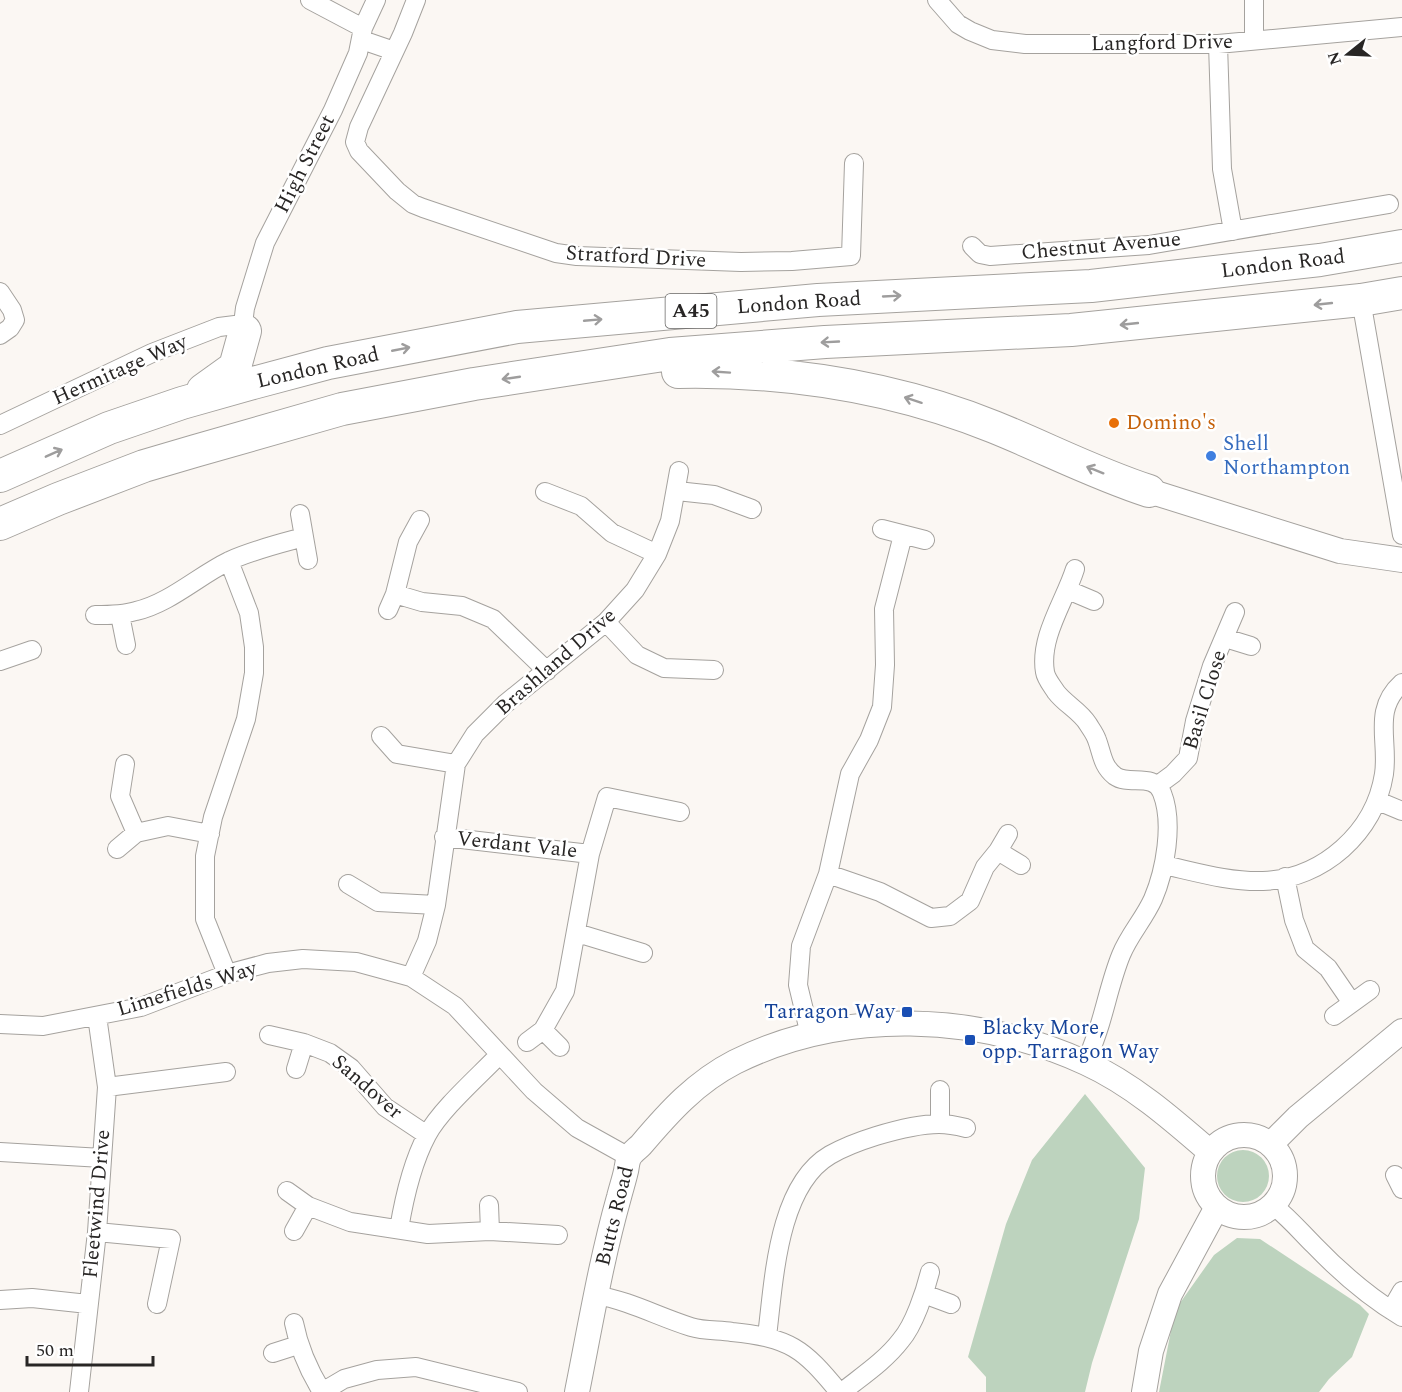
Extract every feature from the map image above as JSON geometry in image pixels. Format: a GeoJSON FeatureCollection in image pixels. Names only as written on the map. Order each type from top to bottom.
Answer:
{"type":"FeatureCollection","features":[{"type":"Feature","properties":{"kind":"highway"},"geometry":{"type":"LineString","coordinates":[[945,293],[1396,215]]}},
{"type":"Feature","properties":{"kind":"highway","name":"London Road"},"geometry":{"type":"LineString","coordinates":[[0,476],[109,428],[182,404],[328,363],[517,327],[818,300],[1091,286],[1320,260],[1402,246]]}},
{"type":"Feature","properties":{"kind":"highway","name":"London Road"},"geometry":{"type":"LineString","coordinates":[[0,524],[144,466],[274,427],[388,399],[692,352],[825,342],[1071,330],[1361,300],[1402,293]]}},
{"type":"Feature","properties":{"kind":"highway"},"geometry":{"type":"LineString","coordinates":[[244,327],[255,345],[267,356],[284,361],[328,363]]}},
{"type":"Feature","properties":{"kind":"highway"},"geometry":{"type":"LineString","coordinates":[[182,404],[235,367],[244,327]]}},
{"type":"Feature","properties":{"kind":"highway"},"geometry":{"type":"LineString","coordinates":[[542,374],[709,371],[822,380],[906,397],[993,427],[1078,464],[1149,491]]}},
{"type":"Feature","properties":{"kind":"street"},"geometry":{"type":"LineString","coordinates":[[310,0],[362,34],[394,51]]}},
{"type":"Feature","properties":{"kind":"street","name":"High Street"},"geometry":{"type":"LineString","coordinates":[[244,327],[245,308],[265,243],[333,110],[375,0]]}},
{"type":"Feature","properties":{"kind":"street","name":"Stratford Drive"},"geometry":{"type":"LineString","coordinates":[[416,0],[404,33],[359,127],[355,142],[359,151],[397,191],[413,204],[556,253],[577,256],[741,262],[851,256],[854,163]]}},
{"type":"Feature","properties":{"kind":"street","name":"Langford Drive"},"geometry":{"type":"LineString","coordinates":[[937,0],[958,24],[992,40],[1052,46],[1218,44],[1402,27]]}},
{"type":"Feature","properties":{"kind":"street"},"geometry":{"type":"LineString","coordinates":[[1254,0],[1254,40]]}},
{"type":"Feature","properties":{"kind":"street"},"geometry":{"type":"LineString","coordinates":[[1218,44],[1222,169],[1233,231]]}},
{"type":"Feature","properties":{"kind":"street","name":"Chestnut Avenue"},"geometry":{"type":"LineString","coordinates":[[972,246],[980,254],[990,256],[1149,245],[1233,231],[1396,215]]}},
{"type":"Feature","properties":{"kind":"street"},"geometry":{"type":"LineString","coordinates":[[0,292],[12,310],[15,320],[10,328],[0,334]]}},
{"type":"Feature","properties":{"kind":"street"},"geometry":{"type":"LineString","coordinates":[[1361,300],[1402,535]]}},
{"type":"Feature","properties":{"kind":"street","name":"Hermitage Way"},"geometry":{"type":"LineString","coordinates":[[0,425],[152,353],[219,327],[244,327]]}},
{"type":"Feature","properties":{"kind":"street","name":"Brashland Drive"},"geometry":{"type":"LineString","coordinates":[[411,977],[427,941],[436,905],[456,764],[476,734],[505,704],[606,622],[635,590],[657,554],[670,521],[679,471]]}},
{"type":"Feature","properties":{"kind":"street"},"geometry":{"type":"LineString","coordinates":[[676,491],[714,495],[752,509]]}},
{"type":"Feature","properties":{"kind":"street"},"geometry":{"type":"LineString","coordinates":[[1149,491],[1340,551],[1402,560]]}},
{"type":"Feature","properties":{"kind":"street"},"geometry":{"type":"LineString","coordinates":[[545,492],[580,506],[612,532],[657,554]]}},
{"type":"Feature","properties":{"kind":"street"},"geometry":{"type":"LineString","coordinates":[[300,514],[308,560]]}},
{"type":"Feature","properties":{"kind":"street"},"geometry":{"type":"LineString","coordinates":[[420,520],[408,542],[392,602],[462,606],[493,619],[547,671]]}},
{"type":"Feature","properties":{"kind":"street"},"geometry":{"type":"LineString","coordinates":[[882,529],[925,540]]}},
{"type":"Feature","properties":{"kind":"street"},"geometry":{"type":"LineString","coordinates":[[810,1035],[798,985],[801,946],[828,874],[850,774],[869,740],[882,707],[885,664],[884,609],[903,535]]}},
{"type":"Feature","properties":{"kind":"street"},"geometry":{"type":"LineString","coordinates":[[95,615],[120,615],[139,611],[165,600],[229,561],[258,549],[304,537]]}},
{"type":"Feature","properties":{"kind":"street"},"geometry":{"type":"LineString","coordinates":[[226,974],[205,919],[205,856],[213,817],[246,719],[254,673],[254,647],[249,613],[229,561]]}},
{"type":"Feature","properties":{"kind":"street"},"geometry":{"type":"LineString","coordinates":[[1075,569],[1052,624],[1045,654],[1045,674],[1058,694],[1084,718],[1097,739],[1103,762],[1115,776],[1129,781],[1146,780],[1158,785],[1165,803],[1168,833],[1164,865],[1153,899],[1121,954],[1099,1028],[1086,1062]]}},
{"type":"Feature","properties":{"kind":"street"},"geometry":{"type":"LineString","coordinates":[[1068,590],[1094,601]]}},
{"type":"Feature","properties":{"kind":"street","name":"Basil Close"},"geometry":{"type":"LineString","coordinates":[[1158,785],[1173,774],[1188,758],[1194,722],[1212,666],[1235,612]]}},
{"type":"Feature","properties":{"kind":"street"},"geometry":{"type":"LineString","coordinates":[[120,615],[126,645]]}},
{"type":"Feature","properties":{"kind":"street"},"geometry":{"type":"LineString","coordinates":[[606,622],[637,655],[664,668],[714,670]]}},
{"type":"Feature","properties":{"kind":"street","name":"Basil Close"},"geometry":{"type":"LineString","coordinates":[[1225,638],[1251,646]]}},
{"type":"Feature","properties":{"kind":"street"},"geometry":{"type":"LineString","coordinates":[[0,661],[32,650]]}},
{"type":"Feature","properties":{"kind":"street"},"geometry":{"type":"LineString","coordinates":[[1164,865],[1226,879],[1267,881],[1307,871],[1328,860],[1351,842],[1367,822],[1378,801],[1384,772],[1384,713],[1391,693],[1402,683]]}},
{"type":"Feature","properties":{"kind":"street"},"geometry":{"type":"LineString","coordinates":[[381,736],[397,754],[456,764]]}},
{"type":"Feature","properties":{"kind":"street"},"geometry":{"type":"LineString","coordinates":[[125,764],[120,796],[136,833]]}},
{"type":"Feature","properties":{"kind":"street","name":"Verdant Vale"},"geometry":{"type":"LineString","coordinates":[[527,1042],[543,1030],[566,991],[590,854],[607,797],[680,812]]}},
{"type":"Feature","properties":{"kind":"street"},"geometry":{"type":"LineString","coordinates":[[1378,801],[1402,811]]}},
{"type":"Feature","properties":{"kind":"street"},"geometry":{"type":"LineString","coordinates":[[117,849],[136,833],[168,826],[210,834]]}},
{"type":"Feature","properties":{"kind":"street"},"geometry":{"type":"LineString","coordinates":[[828,874],[880,892],[931,918],[950,916],[970,901],[985,867],[998,852],[1008,834]]}},
{"type":"Feature","properties":{"kind":"street","name":"Verdant Vale"},"geometry":{"type":"LineString","coordinates":[[444,837],[590,854]]}},
{"type":"Feature","properties":{"kind":"street"},"geometry":{"type":"LineString","coordinates":[[998,852],[1021,865]]}},
{"type":"Feature","properties":{"kind":"street"},"geometry":{"type":"LineString","coordinates":[[1286,877],[1294,920],[1305,949],[1328,968],[1352,1003]]}},
{"type":"Feature","properties":{"kind":"street"},"geometry":{"type":"LineString","coordinates":[[348,885],[378,902],[436,905]]}},
{"type":"Feature","properties":{"kind":"street"},"geometry":{"type":"LineString","coordinates":[[577,933],[643,952]]}},
{"type":"Feature","properties":{"kind":"street","name":"Limefields Way"},"geometry":{"type":"LineString","coordinates":[[0,1024],[43,1026],[141,1007],[226,974],[268,963],[303,959],[356,962],[411,977],[455,1006],[534,1091],[577,1128],[629,1157]]}},
{"type":"Feature","properties":{"kind":"street"},"geometry":{"type":"LineString","coordinates":[[1334,1016],[1370,990]]}},
{"type":"Feature","properties":{"kind":"street","name":"Fleetwind Drive"},"geometry":{"type":"LineString","coordinates":[[78,1392],[97,1232],[107,1088],[97,1016]]}},
{"type":"Feature","properties":{"kind":"street","name":"Butts Road"},"geometry":{"type":"LineString","coordinates":[[577,1392],[609,1231],[629,1157],[658,1123],[692,1090],[717,1071],[762,1049],[810,1035],[854,1026],[906,1023],[971,1027],[1041,1045],[1086,1062],[1108,1074],[1154,1106],[1210,1152]]}},
{"type":"Feature","properties":{"kind":"street"},"geometry":{"type":"LineString","coordinates":[[543,1030],[560,1047]]}},
{"type":"Feature","properties":{"kind":"street"},"geometry":{"type":"LineString","coordinates":[[1271,1144],[1298,1117],[1402,1031]]}},
{"type":"Feature","properties":{"kind":"street","name":"Sandover"},"geometry":{"type":"LineString","coordinates":[[269,1035],[304,1043],[330,1053],[351,1068],[385,1107],[428,1135]]}},
{"type":"Feature","properties":{"kind":"street","name":"Sandover"},"geometry":{"type":"LineString","coordinates":[[296,1069],[304,1043]]}},
{"type":"Feature","properties":{"kind":"street"},"geometry":{"type":"LineString","coordinates":[[399,1229],[405,1194],[428,1135],[450,1106],[499,1055]]}},
{"type":"Feature","properties":{"kind":"street"},"geometry":{"type":"LineString","coordinates":[[107,1088],[226,1072]]}},
{"type":"Feature","properties":{"kind":"street"},"geometry":{"type":"LineString","coordinates":[[940,1090],[940,1124]]}},
{"type":"Feature","properties":{"kind":"street"},"geometry":{"type":"LineString","coordinates":[[767,1336],[780,1236],[795,1196],[811,1172],[830,1155],[861,1140],[899,1129],[940,1124],[966,1128]]}},
{"type":"Feature","properties":{"kind":"street"},"geometry":{"type":"LineString","coordinates":[[1241,1134],[1259,1137],[1271,1144],[1281,1156],[1286,1178],[1285,1187],[1274,1206],[1260,1215],[1248,1218],[1232,1216],[1217,1207],[1204,1188],[1205,1161],[1210,1152],[1229,1137],[1241,1134]]}},
{"type":"Feature","properties":{"kind":"street"},"geometry":{"type":"LineString","coordinates":[[0,1152],[102,1158]]}},
{"type":"Feature","properties":{"kind":"street"},"geometry":{"type":"LineString","coordinates":[[287,1191],[308,1206],[350,1222],[428,1233],[490,1231],[558,1235]]}},
{"type":"Feature","properties":{"kind":"street"},"geometry":{"type":"LineString","coordinates":[[489,1205],[490,1231]]}},
{"type":"Feature","properties":{"kind":"street"},"geometry":{"type":"LineString","coordinates":[[294,1231],[308,1206]]}},
{"type":"Feature","properties":{"kind":"street"},"geometry":{"type":"LineString","coordinates":[[1274,1206],[1342,1270],[1396,1314],[1402,1291]]}},
{"type":"Feature","properties":{"kind":"street"},"geometry":{"type":"LineString","coordinates":[[1144,1392],[1151,1351],[1170,1294],[1217,1207]]}},
{"type":"Feature","properties":{"kind":"street"},"geometry":{"type":"LineString","coordinates":[[97,1232],[171,1239],[157,1304]]}},
{"type":"Feature","properties":{"kind":"street"},"geometry":{"type":"LineString","coordinates":[[596,1294],[620,1299],[694,1328],[767,1336],[798,1349],[840,1392],[882,1361],[903,1338],[924,1294],[930,1272]]}},
{"type":"Feature","properties":{"kind":"street"},"geometry":{"type":"LineString","coordinates":[[924,1294],[951,1304]]}},
{"type":"Feature","properties":{"kind":"street"},"geometry":{"type":"LineString","coordinates":[[0,1300],[32,1298],[88,1304]]}},
{"type":"Feature","properties":{"kind":"street"},"geometry":{"type":"LineString","coordinates":[[294,1323],[298,1345],[305,1364],[322,1392],[344,1379],[377,1370],[416,1367],[452,1384],[518,1392]]}},
{"type":"Feature","properties":{"kind":"street"},"geometry":{"type":"LineString","coordinates":[[273,1353],[298,1345]]}},
{"type":"Feature","properties":{"kind":"green space"},"geometry":{"type":"Polygon","coordinates":[[[1085,1094],[1145,1168],[1139,1219],[1092,1363],[1085,1392],[986,1392],[986,1377],[968,1357],[1006,1224],[1032,1160],[1085,1094]]]}},
{"type":"Feature","properties":{"kind":"green space"},"geometry":{"type":"Polygon","coordinates":[[[1243,1150],[1257,1154],[1265,1162],[1269,1176],[1265,1190],[1257,1198],[1243,1202],[1229,1198],[1221,1190],[1217,1176],[1221,1162],[1229,1154],[1243,1150]]]}},
{"type":"Feature","properties":{"kind":"green space"},"geometry":{"type":"Polygon","coordinates":[[[1237,1238],[1260,1239],[1360,1305],[1369,1314],[1352,1357],[1319,1392],[1159,1392],[1175,1310],[1214,1255],[1237,1238]]]}},
{"type":"Feature","properties":{"kind":"place","name":"Domino's"},"geometry":{"type":"Point","coordinates":[1114,423]}},
{"type":"Feature","properties":{"kind":"place","name":"Shell Northampton"},"geometry":{"type":"Point","coordinates":[1211,456]}},
{"type":"Feature","properties":{"kind":"place","name":"Tarragon Way"},"geometry":{"type":"Point","coordinates":[907,1012]}},
{"type":"Feature","properties":{"kind":"place","name":"Blacky More, opp. Tarragon Way"},"geometry":{"type":"Point","coordinates":[970,1040]}}]}
